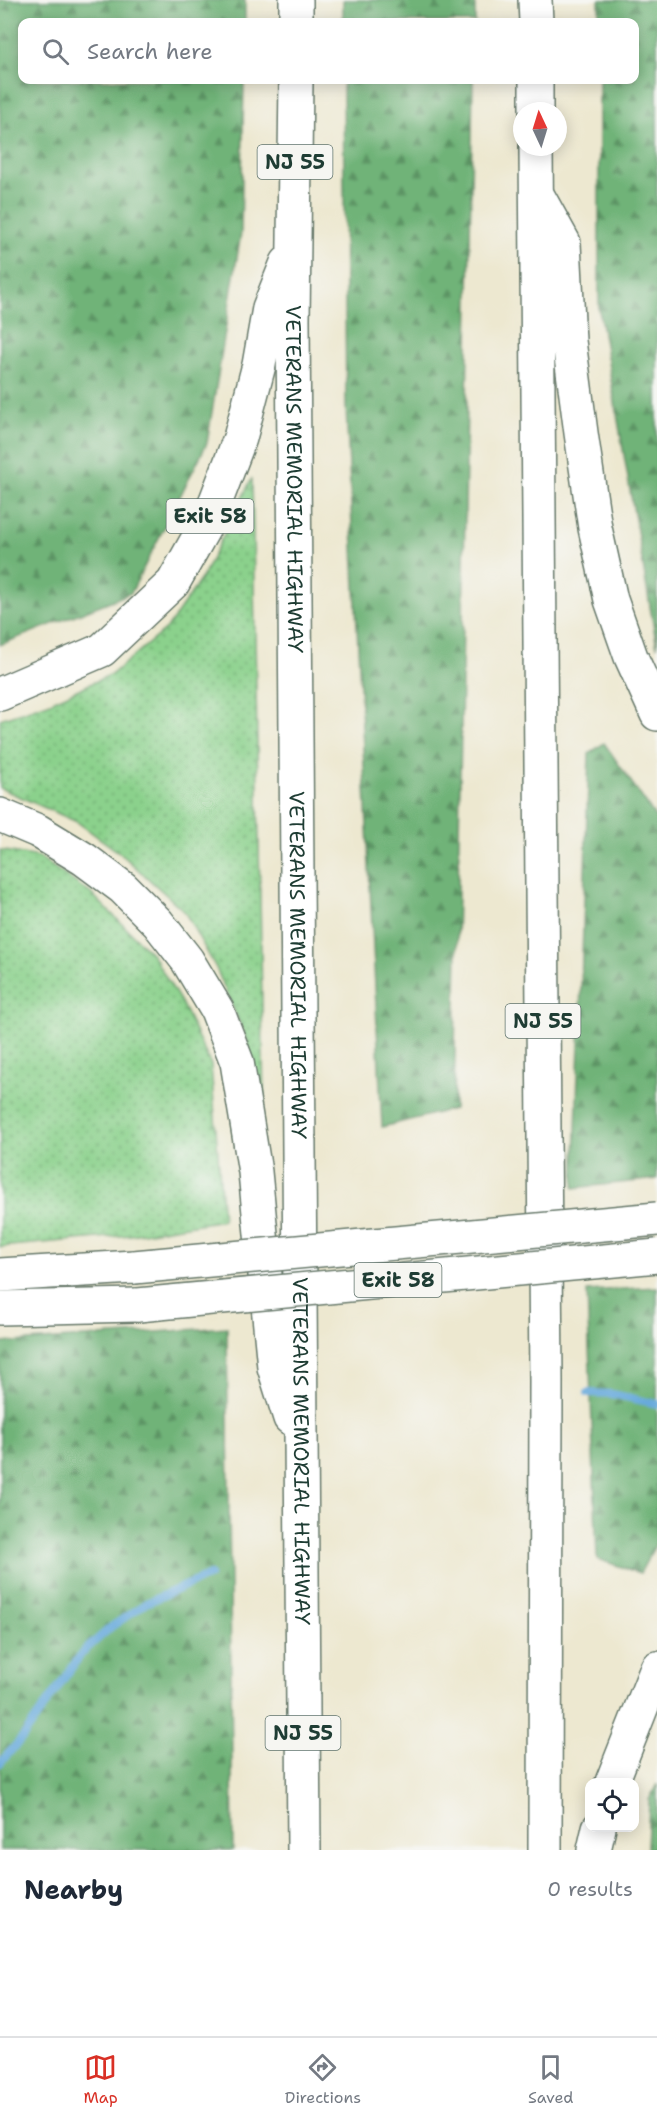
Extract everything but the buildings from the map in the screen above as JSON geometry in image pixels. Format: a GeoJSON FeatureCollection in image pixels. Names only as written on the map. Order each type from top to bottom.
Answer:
{"type":"FeatureCollection","features":[{"type":"Feature","properties":{"kind":"highway"},"geometry":{"type":"LineString","coordinates":[[296,0],[296,18]]}},
{"type":"Feature","properties":{"kind":"highway"},"geometry":{"type":"LineString","coordinates":[[536,0],[536,18]]}},
{"type":"Feature","properties":{"kind":"highway","name":"VETERANS MEMORIAL HIGHWAY"},"geometry":{"type":"LineString","coordinates":[[296,84],[300,1448],[304,1850]]}},
{"type":"Feature","properties":{"kind":"highway"},"geometry":{"type":"LineString","coordinates":[[536,84],[536,102]]}},
{"type":"Feature","properties":{"kind":"highway","name":"NJ 55"},"geometry":{"type":"LineString","coordinates":[[536,156],[546,1381],[545,1850]]}},
{"type":"Feature","properties":{"kind":"highway"},"geometry":{"type":"LineString","coordinates":[[536,193],[564,243],[569,341],[581,433],[595,528],[611,600],[631,657],[657,714]]}},
{"type":"Feature","properties":{"kind":"highway","name":"Exit 58"},"geometry":{"type":"LineString","coordinates":[[0,694],[102,650],[173,583],[209,519],[240,438],[259,365],[269,308],[295,244]]}},
{"type":"Feature","properties":{"kind":"highway"},"geometry":{"type":"LineString","coordinates":[[0,815],[38,831],[84,859],[123,888],[158,923],[187,960],[217,1010],[237,1062],[255,1172],[274,1367],[300,1448]]}},
{"type":"Feature","properties":{"kind":"highway"},"geometry":{"type":"LineString","coordinates":[[0,1275],[134,1267],[657,1219]]}},
{"type":"Feature","properties":{"kind":"highway","name":"Exit 58"},"geometry":{"type":"LineString","coordinates":[[0,1308],[138,1305],[657,1256]]}},
{"type":"Feature","properties":{"kind":"highway"},"geometry":{"type":"LineString","coordinates":[[614,1778],[657,1668]]}},
{"type":"Feature","properties":{"kind":"highway"},"geometry":{"type":"LineString","coordinates":[[594,1850],[598,1832]]}},
{"type":"Feature","properties":{"kind":"green space"},"geometry":{"type":"Polygon","coordinates":[[[0,0],[245,0],[245,18],[18,18],[18,84],[244,84],[241,233],[207,443],[131,593],[0,645],[0,0]]]}},
{"type":"Feature","properties":{"kind":"green space"},"geometry":{"type":"Polygon","coordinates":[[[343,0],[475,0],[475,18],[343,18],[343,0]]]}},
{"type":"Feature","properties":{"kind":"green space"},"geometry":{"type":"Polygon","coordinates":[[[599,0],[657,0],[657,647],[599,310],[599,84],[639,84],[639,18],[599,18],[599,0]]]}},
{"type":"Feature","properties":{"kind":"green space"},"geometry":{"type":"Polygon","coordinates":[[[343,84],[473,84],[454,1109],[382,1127],[346,407],[343,84]]]}},
{"type":"Feature","properties":{"kind":"green space"},"geometry":{"type":"Polygon","coordinates":[[[252,478],[264,1104],[245,1036],[216,968],[184,911],[121,854],[77,822],[0,788],[0,719],[48,703],[112,674],[168,627],[203,576],[252,478]]]}},
{"type":"Feature","properties":{"kind":"green space"},"geometry":{"type":"Polygon","coordinates":[[[604,743],[657,819],[657,1179],[574,1188],[589,754],[604,743]]]}},
{"type":"Feature","properties":{"kind":"green space"},"geometry":{"type":"Polygon","coordinates":[[[0,850],[39,857],[93,895],[152,954],[181,1002],[211,1065],[223,1220],[131,1235],[0,1247],[0,850]]]}},
{"type":"Feature","properties":{"kind":"green space"},"geometry":{"type":"Polygon","coordinates":[[[657,1287],[657,1542],[640,1573],[597,1559],[587,1291],[657,1287]]]}},
{"type":"Feature","properties":{"kind":"green space"},"geometry":{"type":"Polygon","coordinates":[[[227,1327],[233,1850],[0,1850],[0,1343],[227,1327]]]}},
{"type":"Feature","properties":{"kind":"green space"},"geometry":{"type":"Polygon","coordinates":[[[657,1784],[657,1850],[647,1850],[649,1800],[657,1784]]]}},
{"type":"Feature","properties":{"kind":"waterway"},"geometry":{"type":"LineString","coordinates":[[588,1393],[612,1394],[657,1404]]}},
{"type":"Feature","properties":{"kind":"waterway"},"geometry":{"type":"LineString","coordinates":[[0,1763],[23,1737],[82,1653],[111,1627],[146,1603],[210,1575]]}}]}
